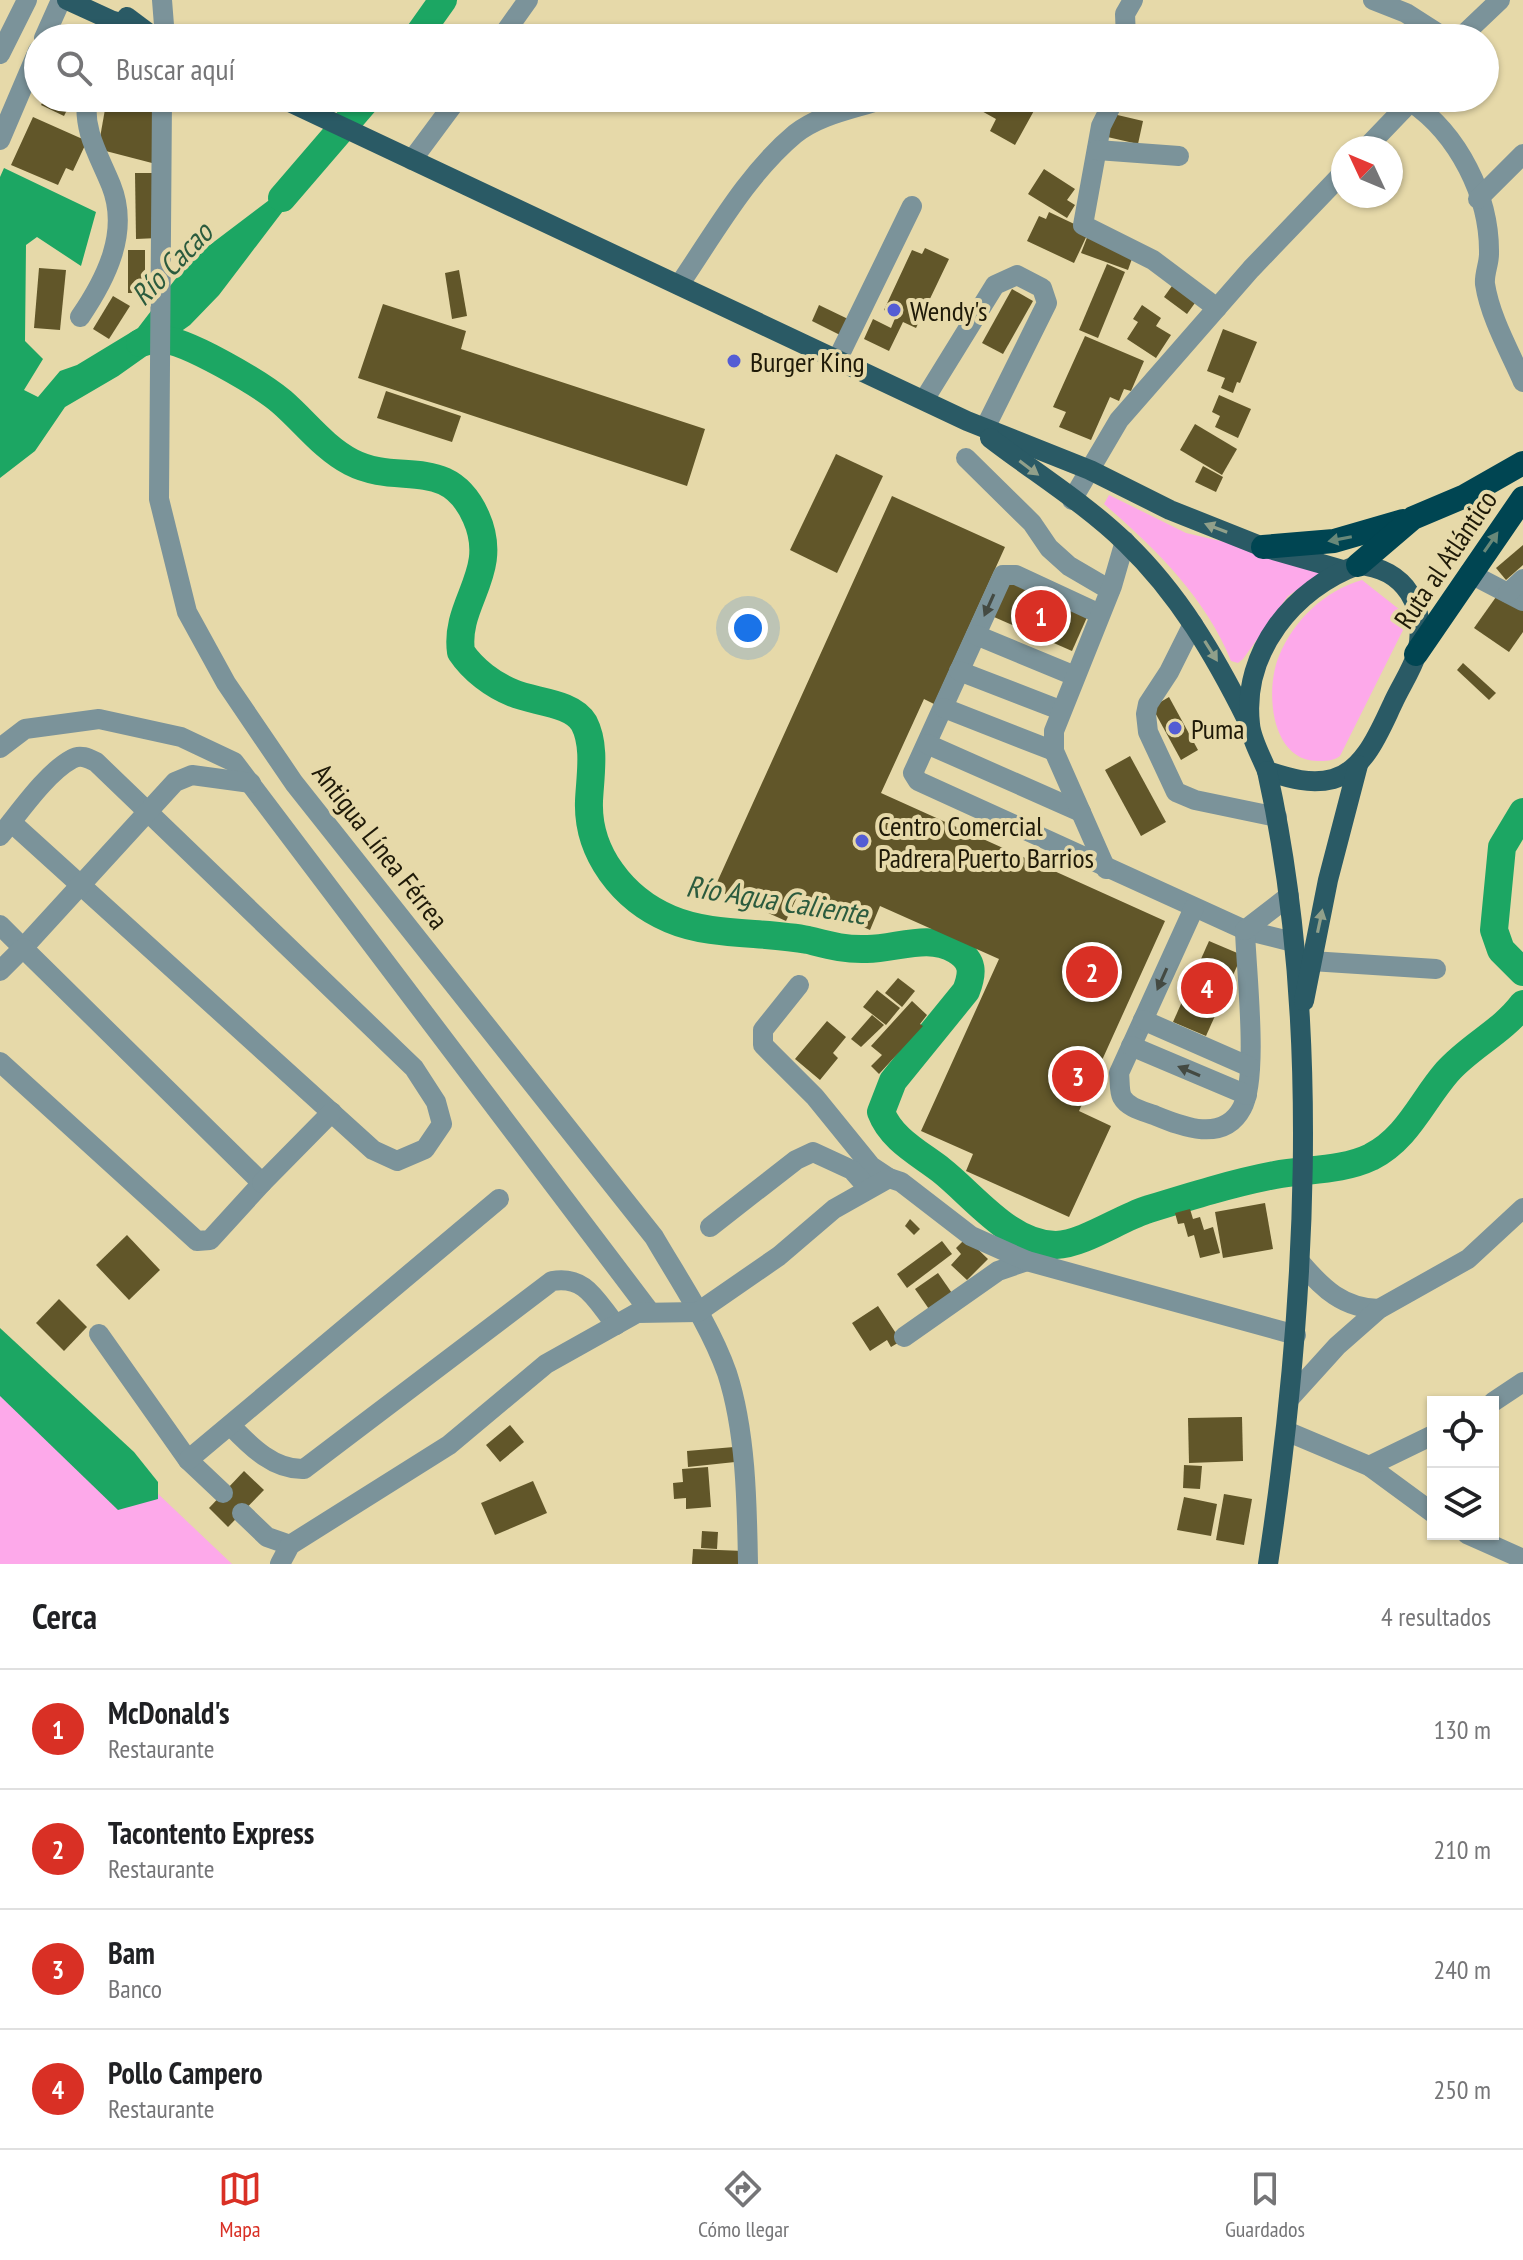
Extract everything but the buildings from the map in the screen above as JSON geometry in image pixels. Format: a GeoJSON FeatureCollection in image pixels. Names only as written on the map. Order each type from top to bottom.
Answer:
{"type":"FeatureCollection","features":[{"type":"Feature","properties":{"kind":"highway","name":"Ruta al Atlántico"},"geometry":{"type":"LineString","coordinates":[[1350,568],[1413,518],[1465,496],[1523,463]]}},
{"type":"Feature","properties":{"kind":"highway","name":"Ruta al Atlántico"},"geometry":{"type":"LineString","coordinates":[[1416,654],[1523,498]]}},
{"type":"Feature","properties":{"kind":"highway"},"geometry":{"type":"LineString","coordinates":[[1263,547],[1334,541],[1413,518]]}},
{"type":"Feature","properties":{"kind":"main road"},"geometry":{"type":"LineString","coordinates":[[67,0],[103,24]]}},
{"type":"Feature","properties":{"kind":"main road"},"geometry":{"type":"LineString","coordinates":[[100,0],[119,10],[135,24]]}},
{"type":"Feature","properties":{"kind":"main road"},"geometry":{"type":"LineString","coordinates":[[310,112],[976,425],[1090,470],[1170,510],[1263,547],[1350,568],[1377,566],[1389,572],[1411,593],[1420,624],[1416,654],[1378,734],[1358,765],[1311,961],[1299,1025]]}},
{"type":"Feature","properties":{"kind":"main road"},"geometry":{"type":"LineString","coordinates":[[976,425],[1125,541],[1213,651],[1250,726],[1267,771],[1289,896],[1299,1025],[1301,1142],[1296,1335],[1268,1564]]}},
{"type":"Feature","properties":{"kind":"main road"},"geometry":{"type":"LineString","coordinates":[[1250,726],[1256,671],[1270,636],[1309,589],[1350,568]]}},
{"type":"Feature","properties":{"kind":"main road"},"geometry":{"type":"LineString","coordinates":[[1267,771],[1309,782],[1335,778],[1358,765]]}},
{"type":"Feature","properties":{"kind":"street"},"geometry":{"type":"LineString","coordinates":[[0,54],[27,0]]}},
{"type":"Feature","properties":{"kind":"street"},"geometry":{"type":"LineString","coordinates":[[50,24],[61,0]]}},
{"type":"Feature","properties":{"kind":"street"},"geometry":{"type":"LineString","coordinates":[[162,0],[164,24]]}},
{"type":"Feature","properties":{"kind":"street"},"geometry":{"type":"LineString","coordinates":[[511,24],[528,0]]}},
{"type":"Feature","properties":{"kind":"street"},"geometry":{"type":"LineString","coordinates":[[1125,24],[1125,14],[1133,0]]}},
{"type":"Feature","properties":{"kind":"street"},"geometry":{"type":"LineString","coordinates":[[1373,0],[1406,13],[1423,24]]}},
{"type":"Feature","properties":{"kind":"street"},"geometry":{"type":"LineString","coordinates":[[1475,24],[1500,0]]}},
{"type":"Feature","properties":{"kind":"street"},"geometry":{"type":"LineString","coordinates":[[0,140],[24,84]]}},
{"type":"Feature","properties":{"kind":"street"},"geometry":{"type":"LineString","coordinates":[[80,317],[106,278],[116,241],[117,215],[117,202],[97,158],[86,112]]}},
{"type":"Feature","properties":{"kind":"street","name":"Antigua Línea Férrea"},"geometry":{"type":"LineString","coordinates":[[162,112],[162,348],[157,400],[159,499],[187,612],[226,683],[294,783],[654,1237],[698,1312],[727,1374],[747,1500],[748,1564]]}},
{"type":"Feature","properties":{"kind":"street"},"geometry":{"type":"LineString","coordinates":[[412,160],[448,112]]}},
{"type":"Feature","properties":{"kind":"street"},"geometry":{"type":"LineString","coordinates":[[679,285],[744,189],[796,134],[837,112]]}},
{"type":"Feature","properties":{"kind":"street"},"geometry":{"type":"LineString","coordinates":[[1108,112],[1101,126],[1083,225],[1153,260],[1217,308]]}},
{"type":"Feature","properties":{"kind":"street"},"geometry":{"type":"LineString","coordinates":[[1378,136],[1400,112]]}},
{"type":"Feature","properties":{"kind":"street"},"geometry":{"type":"LineString","coordinates":[[1426,112],[1463,154],[1478,199],[1489,254],[1484,282],[1523,382]]}},
{"type":"Feature","properties":{"kind":"street"},"geometry":{"type":"LineString","coordinates":[[1097,150],[1179,156]]}},
{"type":"Feature","properties":{"kind":"street"},"geometry":{"type":"LineString","coordinates":[[1478,199],[1523,154]]}},
{"type":"Feature","properties":{"kind":"street"},"geometry":{"type":"LineString","coordinates":[[1072,500],[1119,420],[1217,308],[1331,186]]}},
{"type":"Feature","properties":{"kind":"street"},"geometry":{"type":"LineString","coordinates":[[838,358],[912,206]]}},
{"type":"Feature","properties":{"kind":"street"},"geometry":{"type":"LineString","coordinates":[[924,400],[995,285],[1017,275],[1042,288],[1047,303],[1045,314],[976,425]]}},
{"type":"Feature","properties":{"kind":"street"},"geometry":{"type":"LineString","coordinates":[[966,458],[1032,523],[1049,548],[1069,566],[1110,590]]}},
{"type":"Feature","properties":{"kind":"street"},"geometry":{"type":"LineString","coordinates":[[1106,869],[1054,751],[1054,731],[1110,590],[1125,541]]}},
{"type":"Feature","properties":{"kind":"street"},"geometry":{"type":"LineString","coordinates":[[1100,614],[1008,573],[1003,575],[913,773],[926,788],[1106,869],[1245,930],[1293,942]]}},
{"type":"Feature","properties":{"kind":"street"},"geometry":{"type":"LineString","coordinates":[[1469,573],[1518,591]]}},
{"type":"Feature","properties":{"kind":"street"},"geometry":{"type":"LineString","coordinates":[[1193,624],[1169,672],[1148,704],[1148,732],[1176,792],[1195,800],[1277,817]]}},
{"type":"Feature","properties":{"kind":"street"},"geometry":{"type":"LineString","coordinates":[[976,635],[1075,676]]}},
{"type":"Feature","properties":{"kind":"street"},"geometry":{"type":"LineString","coordinates":[[959,671],[1060,710]]}},
{"type":"Feature","properties":{"kind":"street"},"geometry":{"type":"LineString","coordinates":[[944,708],[1054,751]]}},
{"type":"Feature","properties":{"kind":"street"},"geometry":{"type":"LineString","coordinates":[[0,748],[25,729],[99,719],[181,737],[234,762],[650,1312]]}},
{"type":"Feature","properties":{"kind":"street"},"geometry":{"type":"LineString","coordinates":[[927,744],[1081,812]]}},
{"type":"Feature","properties":{"kind":"street"},"geometry":{"type":"LineString","coordinates":[[84,756],[96,762],[414,1068],[436,1102],[442,1124],[425,1149],[397,1161],[373,1150],[80,885],[6,829],[38,790],[72,758],[84,756]]}},
{"type":"Feature","properties":{"kind":"street"},"geometry":{"type":"LineString","coordinates":[[0,971],[175,782],[192,775],[251,783]]}},
{"type":"Feature","properties":{"kind":"street"},"geometry":{"type":"LineString","coordinates":[[1245,930],[1289,896]]}},
{"type":"Feature","properties":{"kind":"street"},"geometry":{"type":"LineString","coordinates":[[1194,908],[1119,1073],[1121,1096],[1132,1107],[1195,1131],[1232,1120],[1241,1111],[1247,1095],[1250,1067],[1245,930]]}},
{"type":"Feature","properties":{"kind":"street"},"geometry":{"type":"LineString","coordinates":[[0,925],[262,1183]]}},
{"type":"Feature","properties":{"kind":"street"},"geometry":{"type":"LineString","coordinates":[[1311,961],[1436,969]]}},
{"type":"Feature","properties":{"kind":"street"},"geometry":{"type":"LineString","coordinates":[[799,985],[763,1030],[763,1045],[815,1097],[871,1166],[901,1182],[971,1236],[1027,1261],[1296,1335]]}},
{"type":"Feature","properties":{"kind":"street"},"geometry":{"type":"LineString","coordinates":[[1143,1020],[1250,1067]]}},
{"type":"Feature","properties":{"kind":"street"},"geometry":{"type":"LineString","coordinates":[[1131,1046],[1247,1095]]}},
{"type":"Feature","properties":{"kind":"street"},"geometry":{"type":"LineString","coordinates":[[0,1062],[197,1241],[210,1240],[332,1112]]}},
{"type":"Feature","properties":{"kind":"street"},"geometry":{"type":"LineString","coordinates":[[710,1227],[796,1160],[813,1152],[852,1170],[867,1187]]}},
{"type":"Feature","properties":{"kind":"street"},"geometry":{"type":"LineString","coordinates":[[280,1564],[290,1545],[449,1445],[546,1364],[637,1313],[698,1312],[779,1256],[867,1187],[889,1178]]}},
{"type":"Feature","properties":{"kind":"street"},"geometry":{"type":"LineString","coordinates":[[188,1460],[499,1199]]}},
{"type":"Feature","properties":{"kind":"street"},"geometry":{"type":"LineString","coordinates":[[1289,1399],[1337,1346],[1379,1309],[1468,1259],[1523,1208]]}},
{"type":"Feature","properties":{"kind":"street"},"geometry":{"type":"LineString","coordinates":[[904,1337],[998,1271],[1027,1261]]}},
{"type":"Feature","properties":{"kind":"street"},"geometry":{"type":"LineString","coordinates":[[1300,1262],[1327,1292],[1359,1308],[1379,1309]]}},
{"type":"Feature","properties":{"kind":"street"},"geometry":{"type":"LineString","coordinates":[[231,1426],[253,1449],[289,1470],[304,1469],[552,1281],[567,1278],[579,1281],[616,1325]]}},
{"type":"Feature","properties":{"kind":"street"},"geometry":{"type":"LineString","coordinates":[[99,1334],[188,1460],[223,1493]]}},
{"type":"Feature","properties":{"kind":"street"},"geometry":{"type":"LineString","coordinates":[[1499,1398],[1523,1382]]}},
{"type":"Feature","properties":{"kind":"street"},"geometry":{"type":"LineString","coordinates":[[1286,1431],[1369,1466],[1427,1509]]}},
{"type":"Feature","properties":{"kind":"street"},"geometry":{"type":"LineString","coordinates":[[1369,1466],[1427,1438]]}},
{"type":"Feature","properties":{"kind":"street"},"geometry":{"type":"LineString","coordinates":[[242,1513],[267,1537],[290,1545]]}},
{"type":"Feature","properties":{"kind":"street"},"geometry":{"type":"LineString","coordinates":[[1480,1540],[1523,1559]]}},
{"type":"Feature","properties":{"kind":"shaded area"},"geometry":{"type":"Polygon","coordinates":[[[4,168],[96,212],[81,266],[37,237],[26,245],[25,341],[43,359],[24,390],[38,397],[60,371],[77,365],[138,328],[190,260],[309,170],[289,203],[219,295],[190,325],[118,376],[65,407],[35,451],[0,478],[0,177],[4,168]]]}},
{"type":"Feature","properties":{"kind":"shaded area"},"geometry":{"type":"Polygon","coordinates":[[[1109,495],[1186,533],[1332,567],[1288,596],[1243,659],[1238,663],[1231,661],[1208,616],[1177,575],[1104,504],[1109,495]]]}},
{"type":"Feature","properties":{"kind":"shaded area"},"geometry":{"type":"Polygon","coordinates":[[[1362,580],[1400,610],[1403,630],[1340,756],[1323,761],[1301,758],[1289,749],[1275,720],[1272,686],[1279,656],[1293,630],[1312,609],[1335,591],[1362,580]]]}},
{"type":"Feature","properties":{"kind":"shaded area"},"geometry":{"type":"Polygon","coordinates":[[[0,1328],[134,1452],[158,1482],[158,1499],[118,1510],[0,1396],[0,1328]]]}},
{"type":"Feature","properties":{"kind":"shaded area"},"geometry":{"type":"Polygon","coordinates":[[[0,1344],[232,1564],[0,1564],[0,1344]]]}},
{"type":"Feature","properties":{"kind":"waterway","name":"Río Cacao"},"geometry":{"type":"LineString","coordinates":[[426,24],[443,0]]}},
{"type":"Feature","properties":{"kind":"waterway","name":"Río Cacao"},"geometry":{"type":"LineString","coordinates":[[282,198],[356,112]]}},
{"type":"Feature","properties":{"kind":"waterway","name":"Río Agua Caliente"},"geometry":{"type":"LineString","coordinates":[[140,343],[156,339],[170,341],[203,354],[272,394],[323,442],[351,462],[369,469],[437,479],[451,485],[465,498],[476,517],[483,555],[464,618],[461,652],[477,671],[498,686],[562,707],[584,723],[591,751],[589,801],[594,839],[611,872],[637,899],[670,919],[703,929],[791,937],[851,949],[934,943],[962,954],[970,968],[966,991],[893,1081],[881,1112],[906,1145],[1023,1237],[1039,1243],[1067,1244],[1135,1214],[1210,1191],[1275,1175],[1348,1165],[1371,1157],[1404,1130],[1447,1072],[1506,1023],[1523,1004]]}},
{"type":"Feature","properties":{"kind":"waterway","name":"Río Agua Caliente"},"geometry":{"type":"LineString","coordinates":[[1523,812],[1502,847],[1494,930],[1501,950],[1523,972]]}},
{"type":"Feature","properties":{"kind":"place","name":"Wendy's"},"geometry":{"type":"Point","coordinates":[894,310]}},
{"type":"Feature","properties":{"kind":"place","name":"Burger King"},"geometry":{"type":"Point","coordinates":[734,361]}},
{"type":"Feature","properties":{"kind":"place","name":"McDonald's"},"geometry":{"type":"Point","coordinates":[1041,616]}},
{"type":"Feature","properties":{"kind":"place","name":"Puma"},"geometry":{"type":"Point","coordinates":[1175,728]}},
{"type":"Feature","properties":{"kind":"place","name":"Centro Comercial Padrera Puerto Barrios"},"geometry":{"type":"Point","coordinates":[862,841]}},
{"type":"Feature","properties":{"kind":"place","name":"Tacontento Express"},"geometry":{"type":"Point","coordinates":[1092,972]}},
{"type":"Feature","properties":{"kind":"place","name":"Pollo Campero"},"geometry":{"type":"Point","coordinates":[1207,988]}},
{"type":"Feature","properties":{"kind":"place","name":"Bam"},"geometry":{"type":"Point","coordinates":[1078,1076]}}]}
